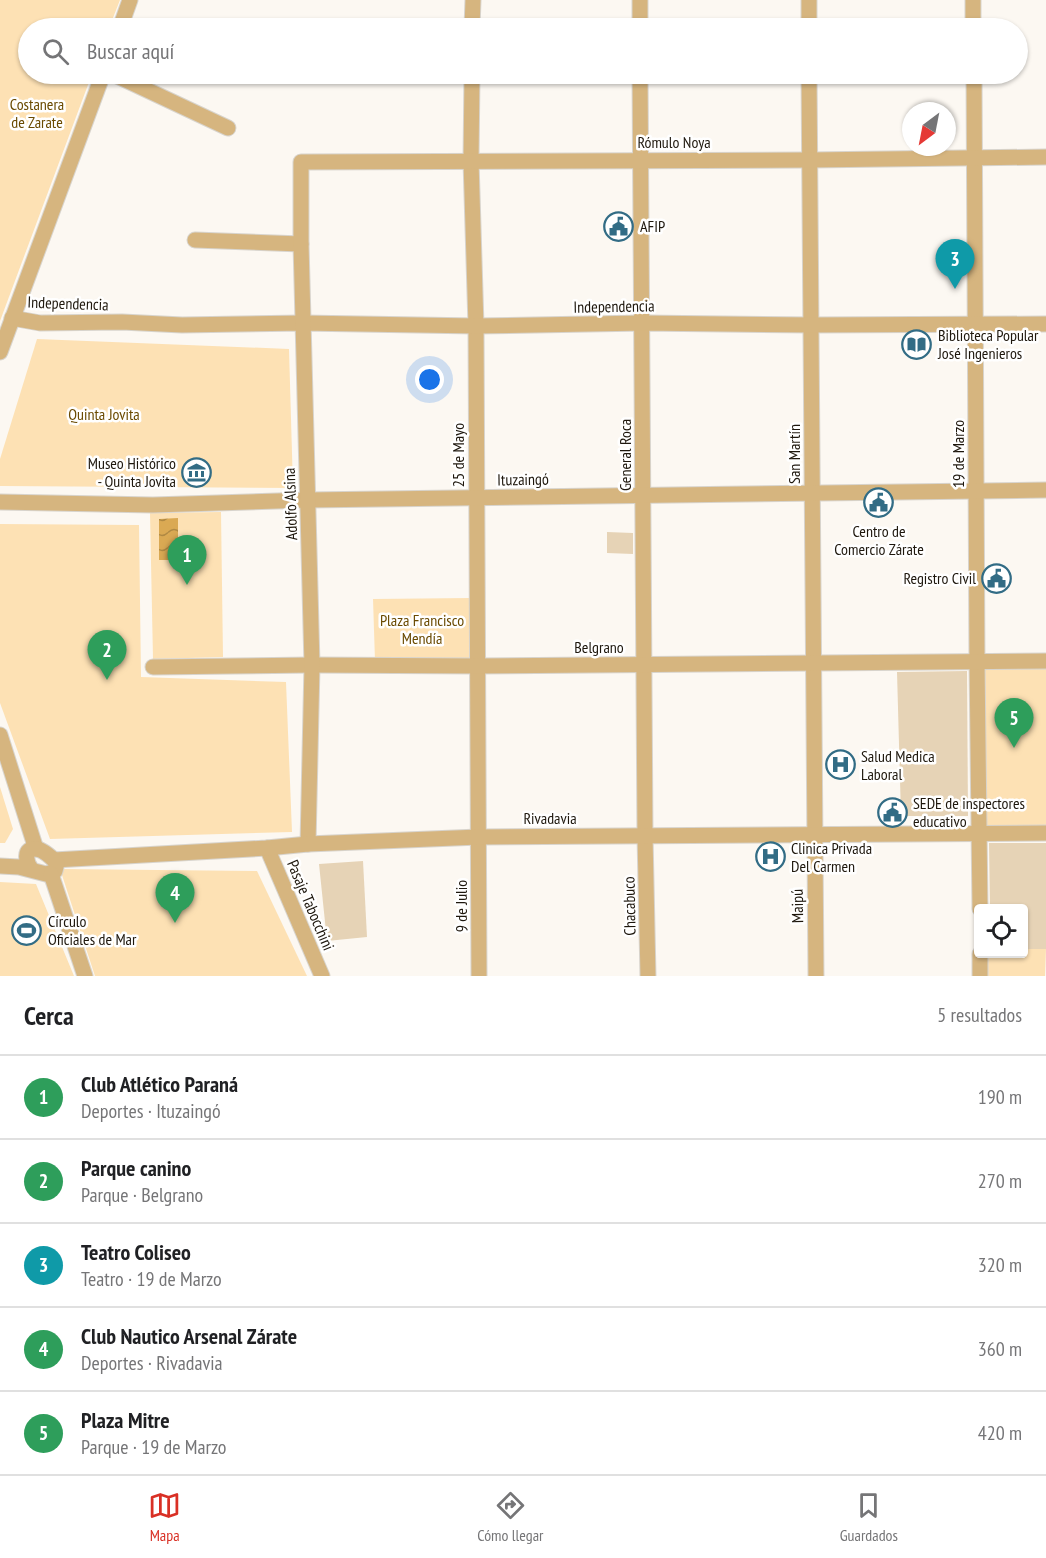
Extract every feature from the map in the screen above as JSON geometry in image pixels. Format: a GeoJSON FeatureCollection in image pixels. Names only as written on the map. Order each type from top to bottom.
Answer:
{"type":"FeatureCollection","features":[{"type":"Feature","properties":{"kind":"street"},"geometry":{"type":"LineString","coordinates":[[124,18],[130,0]]}},
{"type":"Feature","properties":{"kind":"street"},"geometry":{"type":"LineString","coordinates":[[472,18],[473,0]]}},
{"type":"Feature","properties":{"kind":"street"},"geometry":{"type":"LineString","coordinates":[[640,0],[640,18]]}},
{"type":"Feature","properties":{"kind":"street"},"geometry":{"type":"LineString","coordinates":[[809,0],[809,18]]}},
{"type":"Feature","properties":{"kind":"street"},"geometry":{"type":"LineString","coordinates":[[973,0],[973,18]]}},
{"type":"Feature","properties":{"kind":"street"},"geometry":{"type":"LineString","coordinates":[[0,352],[99,84]]}},
{"type":"Feature","properties":{"kind":"street"},"geometry":{"type":"LineString","coordinates":[[134,84],[228,128]]}},
{"type":"Feature","properties":{"kind":"street","name":"25 de Mayo"},"geometry":{"type":"LineString","coordinates":[[472,84],[471,161],[476,326],[479,837]]}},
{"type":"Feature","properties":{"kind":"street","name":"General Roca"},"geometry":{"type":"LineString","coordinates":[[640,84],[645,836]]}},
{"type":"Feature","properties":{"kind":"street","name":"San Martín"},"geometry":{"type":"LineString","coordinates":[[809,84],[814,835]]}},
{"type":"Feature","properties":{"kind":"street","name":"19 de Marzo"},"geometry":{"type":"LineString","coordinates":[[974,84],[980,904]]}},
{"type":"Feature","properties":{"kind":"street","name":"Rómulo Noya"},"geometry":{"type":"LineString","coordinates":[[302,162],[1046,157]]}},
{"type":"Feature","properties":{"kind":"street","name":"Adolfo Alsina"},"geometry":{"type":"LineString","coordinates":[[302,162],[301,244],[312,665],[308,844]]}},
{"type":"Feature","properties":{"kind":"street"},"geometry":{"type":"LineString","coordinates":[[195,240],[301,244]]}},
{"type":"Feature","properties":{"kind":"street","name":"Independencia"},"geometry":{"type":"LineString","coordinates":[[12,318],[40,323],[122,322],[182,325],[303,323],[476,326],[642,323],[1046,324]]}},
{"type":"Feature","properties":{"kind":"street","name":"Ituzaingó"},"geometry":{"type":"LineString","coordinates":[[0,502],[153,505],[308,500],[1046,490]]}},
{"type":"Feature","properties":{"kind":"street","name":"Belgrano"},"geometry":{"type":"LineString","coordinates":[[153,667],[1046,661]]}},
{"type":"Feature","properties":{"kind":"street"},"geometry":{"type":"LineString","coordinates":[[0,735],[31,852],[27,864],[32,870]]}},
{"type":"Feature","properties":{"kind":"street","name":"Rivadavia"},"geometry":{"type":"LineString","coordinates":[[0,866],[19,867],[46,874],[53,867],[308,844],[479,837],[1046,833]]}},
{"type":"Feature","properties":{"kind":"street","name":"Maipú"},"geometry":{"type":"LineString","coordinates":[[814,835],[816,976]]}},
{"type":"Feature","properties":{"kind":"street","name":"Chacabuco"},"geometry":{"type":"LineString","coordinates":[[645,836],[648,976]]}},
{"type":"Feature","properties":{"kind":"street","name":"9 de Julio"},"geometry":{"type":"LineString","coordinates":[[479,837],[479,976]]}},
{"type":"Feature","properties":{"kind":"street","name":"Pasaje Tabocchini"},"geometry":{"type":"LineString","coordinates":[[267,848],[322,976]]}},
{"type":"Feature","properties":{"kind":"street"},"geometry":{"type":"LineString","coordinates":[[0,858],[18,858],[39,850],[53,867],[85,976]]}},
{"type":"Feature","properties":{"kind":"street"},"geometry":{"type":"LineString","coordinates":[[980,958],[980,976]]}},
{"type":"Feature","properties":{"kind":"green space","name":"Costanera de Zarate"},"geometry":{"type":"Polygon","coordinates":[[[0,0],[120,0],[113,18],[18,18],[18,84],[88,84],[0,321],[0,0]]]}},
{"type":"Feature","properties":{"kind":"green space","name":"Quinta Jovita"},"geometry":{"type":"Polygon","coordinates":[[[37,339],[289,349],[293,488],[0,486],[0,459],[37,339]]]}},
{"type":"Feature","properties":{"kind":"green space"},"geometry":{"type":"Polygon","coordinates":[[[221,512],[223,657],[153,659],[150,513],[221,512]]]}},
{"type":"Feature","properties":{"kind":"green space"},"geometry":{"type":"Polygon","coordinates":[[[0,524],[139,525],[141,677],[286,682],[292,832],[50,839],[0,703],[0,524]]]}},
{"type":"Feature","properties":{"kind":"green space","name":"Plaza Francisco Mendía"},"geometry":{"type":"Polygon","coordinates":[[[470,598],[471,660],[375,661],[373,599],[470,598]]]}},
{"type":"Feature","properties":{"kind":"green space"},"geometry":{"type":"Polygon","coordinates":[[[1046,665],[1046,829],[985,827],[984,669],[1046,665]]]}},
{"type":"Feature","properties":{"kind":"green space"},"geometry":{"type":"Polygon","coordinates":[[[0,787],[13,829],[5,843],[0,843],[0,787]]]}},
{"type":"Feature","properties":{"kind":"green space"},"geometry":{"type":"Polygon","coordinates":[[[60,869],[257,871],[307,976],[95,976],[60,869]]]}},
{"type":"Feature","properties":{"kind":"green space","name":"Círculo Oficiales de Mar"},"geometry":{"type":"Polygon","coordinates":[[[0,882],[36,884],[74,976],[0,976],[0,882]]]}},
{"type":"Feature","properties":{"kind":"green space"},"geometry":{"type":"Polygon","coordinates":[[[1028,949],[1046,949],[1045,976],[982,976],[982,958],[1028,958],[1028,949]]]}},
{"type":"Feature","properties":{"kind":"water"},"geometry":{"type":"Polygon","coordinates":[[[178,518],[178,560],[159,560],[159,519],[178,518]]]}},
{"type":"Feature","properties":{"kind":"building"},"geometry":{"type":"Polygon","coordinates":[[[607,532],[633,533],[633,554],[607,553],[607,532]]]}},
{"type":"Feature","properties":{"kind":"building"},"geometry":{"type":"Polygon","coordinates":[[[967,671],[968,816],[901,816],[897,672],[967,671]]]}},
{"type":"Feature","properties":{"kind":"building"},"geometry":{"type":"Polygon","coordinates":[[[989,843],[1046,843],[1046,949],[1028,949],[1028,904],[990,904],[989,843]]]}},
{"type":"Feature","properties":{"kind":"building"},"geometry":{"type":"Polygon","coordinates":[[[363,861],[367,937],[327,941],[319,864],[363,861]]]}},
{"type":"Feature","properties":{"kind":"place","name":"AFIP"},"geometry":{"type":"Point","coordinates":[619,226]}},
{"type":"Feature","properties":{"kind":"place","name":"Teatro Coliseo"},"geometry":{"type":"Point","coordinates":[955,289]}},
{"type":"Feature","properties":{"kind":"place","name":"Biblioteca Popular José Ingenieros"},"geometry":{"type":"Point","coordinates":[917,344]}},
{"type":"Feature","properties":{"kind":"place","name":"Museo Histórico - Quinta Jovita"},"geometry":{"type":"Point","coordinates":[197,472]}},
{"type":"Feature","properties":{"kind":"place","name":"Centro de Comercio Zárate"},"geometry":{"type":"Point","coordinates":[879,503]}},
{"type":"Feature","properties":{"kind":"place","name":"Registro Civil"},"geometry":{"type":"Point","coordinates":[997,578]}},
{"type":"Feature","properties":{"kind":"place","name":"Club Atlético Paraná"},"geometry":{"type":"Point","coordinates":[187,585]}},
{"type":"Feature","properties":{"kind":"place","name":"Parque canino"},"geometry":{"type":"Point","coordinates":[107,680]}},
{"type":"Feature","properties":{"kind":"place","name":"Plaza Mitre"},"geometry":{"type":"Point","coordinates":[1014,748]}},
{"type":"Feature","properties":{"kind":"place","name":"Salud Medica Laboral"},"geometry":{"type":"Point","coordinates":[840,765]}},
{"type":"Feature","properties":{"kind":"place","name":"SEDE de inspectores educativo"},"geometry":{"type":"Point","coordinates":[892,812]}},
{"type":"Feature","properties":{"kind":"place","name":"Clinica Privada Del Carmen"},"geometry":{"type":"Point","coordinates":[770,857]}},
{"type":"Feature","properties":{"kind":"place","name":"Club Nautico Arsenal Zárate"},"geometry":{"type":"Point","coordinates":[175,923]}},
{"type":"Feature","properties":{"kind":"place","name":"Círculo Oficiales de Mar"},"geometry":{"type":"Point","coordinates":[27,930]}}]}
